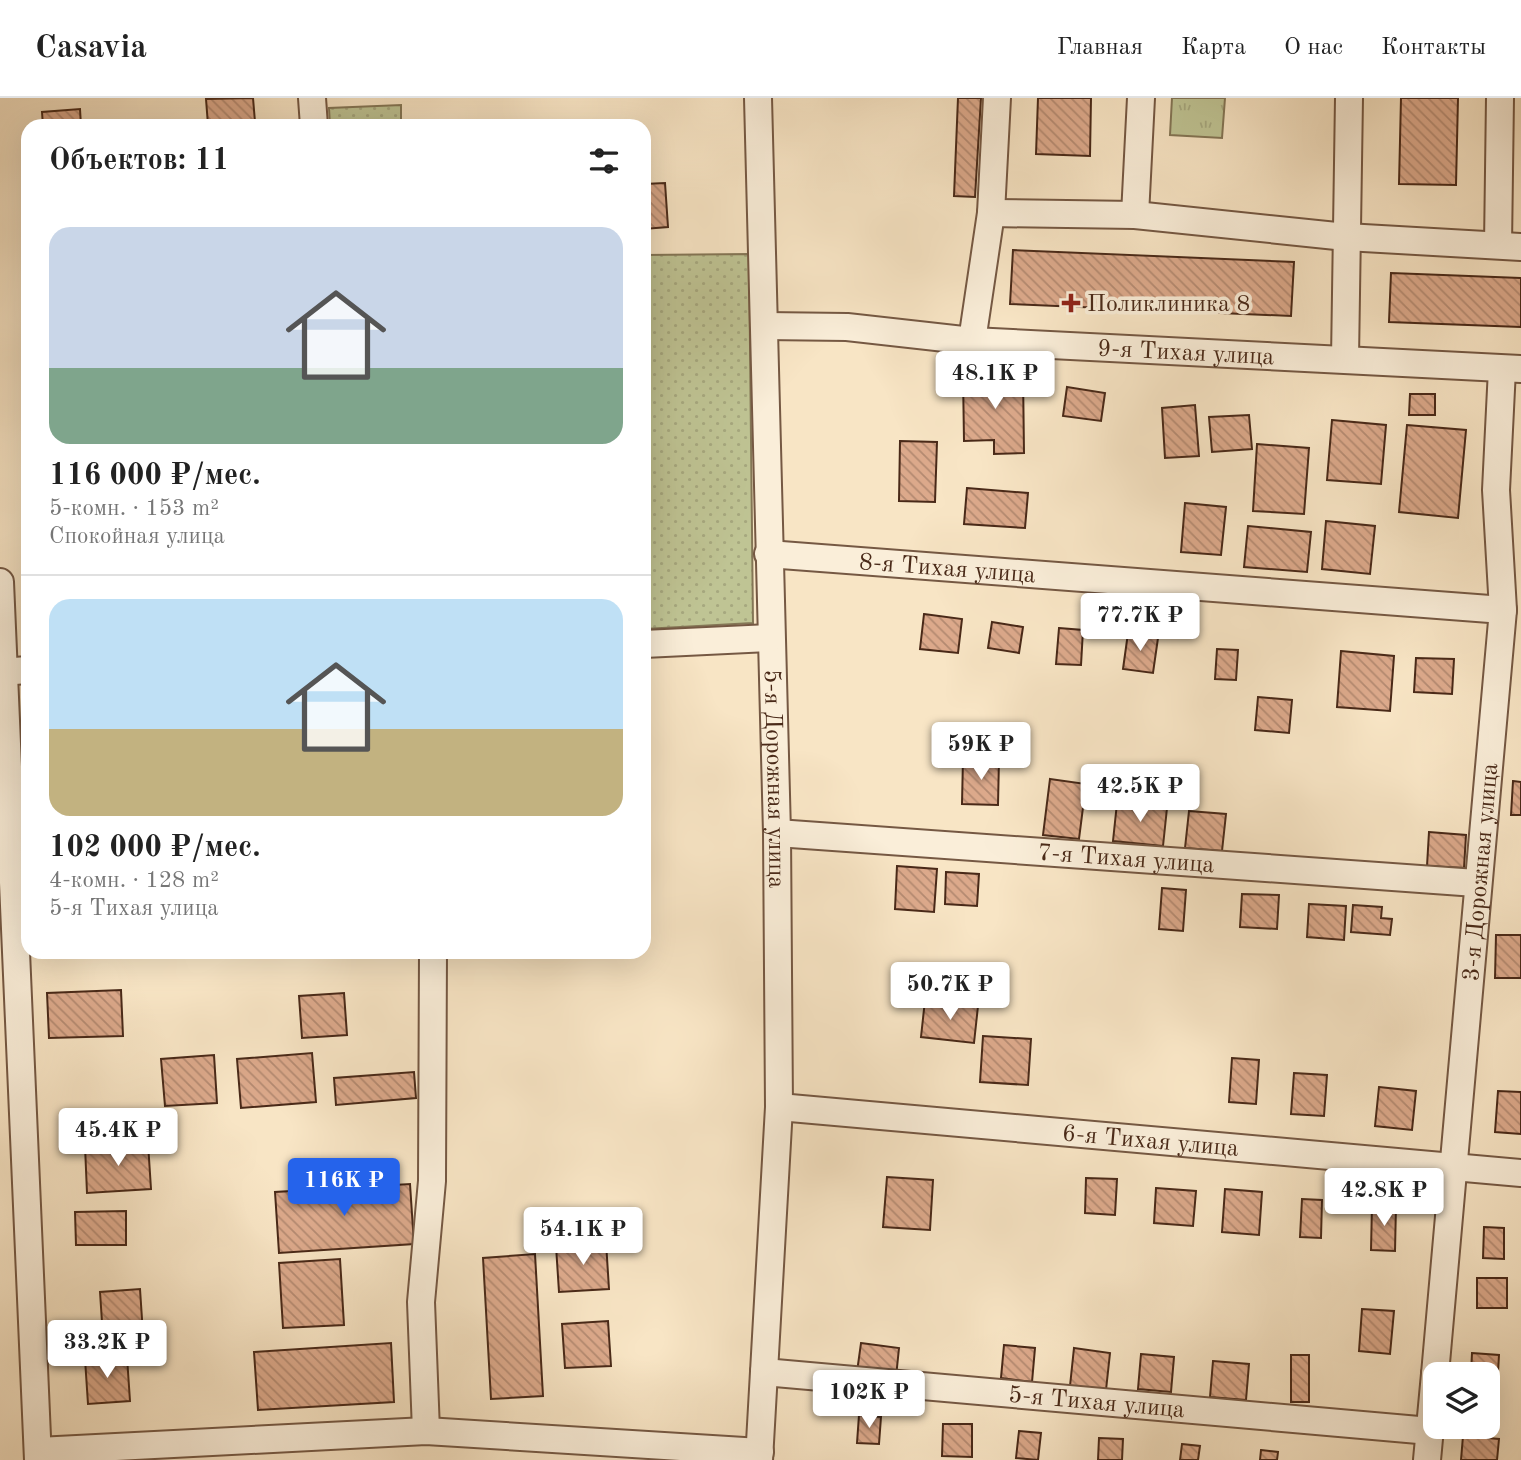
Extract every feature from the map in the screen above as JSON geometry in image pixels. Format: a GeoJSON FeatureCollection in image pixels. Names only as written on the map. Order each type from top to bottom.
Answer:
{"type":"FeatureCollection","features":[{"type":"Feature","properties":{"kind":"street"},"geometry":{"type":"LineString","coordinates":[[312,98],[314,119]]}},
{"type":"Feature","properties":{"kind":"street","name":"5-я Дорожная улица"},"geometry":{"type":"LineString","coordinates":[[758,98],[777,833],[779,1107],[759,1456]]}},
{"type":"Feature","properties":{"kind":"street"},"geometry":{"type":"LineString","coordinates":[[972,341],[991,213],[997,98]]}},
{"type":"Feature","properties":{"kind":"street"},"geometry":{"type":"LineString","coordinates":[[1135,215],[1140,98]]}},
{"type":"Feature","properties":{"kind":"street"},"geometry":{"type":"LineString","coordinates":[[1345,359],[1349,98]]}},
{"type":"Feature","properties":{"kind":"street"},"geometry":{"type":"LineString","coordinates":[[991,213],[1135,215],[1346,237],[1509,246],[1500,98]]}},
{"type":"Feature","properties":{"kind":"street","name":"9-я Тихая улица"},"geometry":{"type":"LineString","coordinates":[[765,326],[847,327],[972,341],[1511,369]]}},
{"type":"Feature","properties":{"kind":"street","name":"3-я Дорожная улица"},"geometry":{"type":"LineString","coordinates":[[1436,1362],[1476,883],[1503,610],[1496,491],[1511,369]]}},
{"type":"Feature","properties":{"kind":"street","name":"8-я Тихая улица"},"geometry":{"type":"LineString","coordinates":[[768,554],[1503,610]]}},
{"type":"Feature","properties":{"kind":"street"},"geometry":{"type":"LineString","coordinates":[[0,582],[11,671],[38,1456],[426,1431],[759,1456]]}},
{"type":"Feature","properties":{"kind":"street"},"geometry":{"type":"LineString","coordinates":[[651,644],[770,638]]}},
{"type":"Feature","properties":{"kind":"street","name":"7-я Тихая улица"},"geometry":{"type":"LineString","coordinates":[[777,833],[1476,883]]}},
{"type":"Feature","properties":{"kind":"street"},"geometry":{"type":"LineString","coordinates":[[426,1431],[421,1302],[432,1181],[433,959]]}},
{"type":"Feature","properties":{"kind":"street","name":"6-я Тихая улица"},"geometry":{"type":"LineString","coordinates":[[779,1107],[1521,1173]]}},
{"type":"Feature","properties":{"kind":"street","name":"5-я Тихая улица"},"geometry":{"type":"LineString","coordinates":[[764,1372],[1423,1430]]}},
{"type":"Feature","properties":{"kind":"street","name":"3-я Дорожная улица"},"geometry":{"type":"LineString","coordinates":[[1427,1460],[1429,1439]]}},
{"type":"Feature","properties":{"kind":"green space"},"geometry":{"type":"Polygon","coordinates":[[[1172,98],[1225,98],[1222,138],[1170,135],[1172,98]]]}},
{"type":"Feature","properties":{"kind":"green space"},"geometry":{"type":"Polygon","coordinates":[[[401,105],[401,119],[330,119],[329,108],[401,105]]]}},
{"type":"Feature","properties":{"kind":"green space"},"geometry":{"type":"Polygon","coordinates":[[[749,254],[753,623],[651,629],[651,255],[749,254]]]}},
{"type":"Feature","properties":{"kind":"building"},"geometry":{"type":"Polygon","coordinates":[[[253,98],[255,119],[208,119],[206,99],[253,98]]]}},
{"type":"Feature","properties":{"kind":"building"},"geometry":{"type":"Polygon","coordinates":[[[958,98],[981,98],[975,197],[954,196],[958,98]]]}},
{"type":"Feature","properties":{"kind":"building"},"geometry":{"type":"Polygon","coordinates":[[[1038,98],[1091,98],[1090,156],[1036,154],[1038,98]]]}},
{"type":"Feature","properties":{"kind":"building"},"geometry":{"type":"Polygon","coordinates":[[[1401,98],[1458,98],[1456,185],[1399,184],[1401,98]]]}},
{"type":"Feature","properties":{"kind":"building"},"geometry":{"type":"Polygon","coordinates":[[[80,109],[81,119],[42,119],[42,112],[80,109]]]}},
{"type":"Feature","properties":{"kind":"building"},"geometry":{"type":"Polygon","coordinates":[[[665,183],[668,227],[651,228],[651,184],[665,183]]]}},
{"type":"Feature","properties":{"kind":"building"},"geometry":{"type":"Polygon","coordinates":[[[1013,250],[1294,262],[1291,316],[1010,304],[1013,250]]]}},
{"type":"Feature","properties":{"kind":"building"},"geometry":{"type":"Polygon","coordinates":[[[1391,273],[1521,278],[1521,327],[1389,322],[1391,273]]]}},
{"type":"Feature","properties":{"kind":"building"},"geometry":{"type":"Polygon","coordinates":[[[1023,374],[1024,453],[994,454],[994,440],[964,441],[963,376],[1023,374]]]}},
{"type":"Feature","properties":{"kind":"building"},"geometry":{"type":"Polygon","coordinates":[[[1067,387],[1105,393],[1101,421],[1063,416],[1067,387]]]}},
{"type":"Feature","properties":{"kind":"building"},"geometry":{"type":"Polygon","coordinates":[[[1410,394],[1435,394],[1435,415],[1409,415],[1410,394]]]}},
{"type":"Feature","properties":{"kind":"building"},"geometry":{"type":"Polygon","coordinates":[[[1195,405],[1199,456],[1165,458],[1162,408],[1195,405]]]}},
{"type":"Feature","properties":{"kind":"building"},"geometry":{"type":"Polygon","coordinates":[[[1249,415],[1252,449],[1212,452],[1209,417],[1249,415]]]}},
{"type":"Feature","properties":{"kind":"building"},"geometry":{"type":"Polygon","coordinates":[[[1332,420],[1386,425],[1381,484],[1327,480],[1332,420]]]}},
{"type":"Feature","properties":{"kind":"building"},"geometry":{"type":"Polygon","coordinates":[[[1407,425],[1466,430],[1458,518],[1399,512],[1407,425]]]}},
{"type":"Feature","properties":{"kind":"building"},"geometry":{"type":"Polygon","coordinates":[[[900,441],[937,442],[935,502],[899,501],[900,441]]]}},
{"type":"Feature","properties":{"kind":"building"},"geometry":{"type":"Polygon","coordinates":[[[1257,444],[1309,448],[1304,514],[1253,511],[1257,444]]]}},
{"type":"Feature","properties":{"kind":"building"},"geometry":{"type":"Polygon","coordinates":[[[967,488],[1028,493],[1025,528],[964,524],[967,488]]]}},
{"type":"Feature","properties":{"kind":"building"},"geometry":{"type":"Polygon","coordinates":[[[1185,503],[1226,507],[1221,555],[1181,552],[1185,503]]]}},
{"type":"Feature","properties":{"kind":"building"},"geometry":{"type":"Polygon","coordinates":[[[1326,521],[1375,526],[1370,574],[1322,569],[1326,521]]]}},
{"type":"Feature","properties":{"kind":"building"},"geometry":{"type":"Polygon","coordinates":[[[1248,526],[1311,532],[1307,572],[1244,567],[1248,526]]]}},
{"type":"Feature","properties":{"kind":"building"},"geometry":{"type":"Polygon","coordinates":[[[924,614],[962,619],[958,653],[920,649],[924,614]]]}},
{"type":"Feature","properties":{"kind":"building"},"geometry":{"type":"Polygon","coordinates":[[[992,622],[1023,627],[1019,653],[988,648],[992,622]]]}},
{"type":"Feature","properties":{"kind":"building"},"geometry":{"type":"Polygon","coordinates":[[[1059,628],[1083,630],[1081,665],[1056,664],[1059,628]]]}},
{"type":"Feature","properties":{"kind":"building"},"geometry":{"type":"Polygon","coordinates":[[[1128,633],[1158,638],[1153,673],[1123,669],[1128,633]]]}},
{"type":"Feature","properties":{"kind":"building"},"geometry":{"type":"Polygon","coordinates":[[[1217,649],[1238,650],[1236,680],[1215,679],[1217,649]]]}},
{"type":"Feature","properties":{"kind":"building"},"geometry":{"type":"Polygon","coordinates":[[[1341,651],[1394,656],[1390,711],[1337,707],[1341,651]]]}},
{"type":"Feature","properties":{"kind":"building"},"geometry":{"type":"Polygon","coordinates":[[[1416,658],[1454,659],[1452,694],[1414,692],[1416,658]]]}},
{"type":"Feature","properties":{"kind":"building"},"geometry":{"type":"Polygon","coordinates":[[[1258,697],[1292,700],[1289,733],[1255,730],[1258,697]]]}},
{"type":"Feature","properties":{"kind":"building"},"geometry":{"type":"Polygon","coordinates":[[[963,758],[999,759],[998,805],[962,804],[963,758]]]}},
{"type":"Feature","properties":{"kind":"building"},"geometry":{"type":"Polygon","coordinates":[[[1050,779],[1086,784],[1079,839],[1043,835],[1050,779]]]}},
{"type":"Feature","properties":{"kind":"building"},"geometry":{"type":"Polygon","coordinates":[[[1513,781],[1521,782],[1521,815],[1511,815],[1513,781]]]}},
{"type":"Feature","properties":{"kind":"building"},"geometry":{"type":"Polygon","coordinates":[[[1117,803],[1167,808],[1163,846],[1113,841],[1117,803]]]}},
{"type":"Feature","properties":{"kind":"building"},"geometry":{"type":"Polygon","coordinates":[[[1189,811],[1226,814],[1222,851],[1185,848],[1189,811]]]}},
{"type":"Feature","properties":{"kind":"building"},"geometry":{"type":"Polygon","coordinates":[[[1429,832],[1466,835],[1464,868],[1427,866],[1429,832]]]}},
{"type":"Feature","properties":{"kind":"building"},"geometry":{"type":"Polygon","coordinates":[[[897,866],[937,869],[934,912],[895,909],[897,866]]]}},
{"type":"Feature","properties":{"kind":"building"},"geometry":{"type":"Polygon","coordinates":[[[946,872],[979,874],[977,906],[945,904],[946,872]]]}},
{"type":"Feature","properties":{"kind":"building"},"geometry":{"type":"Polygon","coordinates":[[[1162,888],[1186,890],[1183,931],[1159,929],[1162,888]]]}},
{"type":"Feature","properties":{"kind":"building"},"geometry":{"type":"Polygon","coordinates":[[[1242,894],[1279,895],[1277,929],[1240,927],[1242,894]]]}},
{"type":"Feature","properties":{"kind":"building"},"geometry":{"type":"Polygon","coordinates":[[[1309,904],[1346,906],[1344,940],[1307,937],[1309,904]]]}},
{"type":"Feature","properties":{"kind":"building"},"geometry":{"type":"Polygon","coordinates":[[[1353,905],[1382,907],[1381,918],[1392,919],[1390,935],[1351,932],[1353,905]]]}},
{"type":"Feature","properties":{"kind":"building"},"geometry":{"type":"Polygon","coordinates":[[[1496,935],[1521,935],[1521,978],[1495,978],[1496,935]]]}},
{"type":"Feature","properties":{"kind":"building"},"geometry":{"type":"Polygon","coordinates":[[[121,990],[123,1036],[49,1038],[47,993],[121,990]]]}},
{"type":"Feature","properties":{"kind":"building"},"geometry":{"type":"Polygon","coordinates":[[[344,993],[347,1035],[302,1038],[299,996],[344,993]]]}},
{"type":"Feature","properties":{"kind":"building"},"geometry":{"type":"Polygon","coordinates":[[[925,1000],[978,1006],[974,1043],[921,1037],[925,1000]]]}},
{"type":"Feature","properties":{"kind":"building"},"geometry":{"type":"Polygon","coordinates":[[[983,1036],[1031,1039],[1028,1085],[980,1082],[983,1036]]]}},
{"type":"Feature","properties":{"kind":"building"},"geometry":{"type":"Polygon","coordinates":[[[312,1053],[316,1102],[241,1108],[237,1059],[312,1053]]]}},
{"type":"Feature","properties":{"kind":"building"},"geometry":{"type":"Polygon","coordinates":[[[214,1055],[217,1103],[165,1106],[161,1059],[214,1055]]]}},
{"type":"Feature","properties":{"kind":"building"},"geometry":{"type":"Polygon","coordinates":[[[1232,1058],[1259,1060],[1256,1104],[1229,1102],[1232,1058]]]}},
{"type":"Feature","properties":{"kind":"building"},"geometry":{"type":"Polygon","coordinates":[[[414,1072],[416,1098],[336,1105],[334,1078],[414,1072]]]}},
{"type":"Feature","properties":{"kind":"building"},"geometry":{"type":"Polygon","coordinates":[[[1294,1073],[1327,1075],[1324,1116],[1291,1114],[1294,1073]]]}},
{"type":"Feature","properties":{"kind":"building"},"geometry":{"type":"Polygon","coordinates":[[[1379,1087],[1416,1091],[1412,1130],[1375,1126],[1379,1087]]]}},
{"type":"Feature","properties":{"kind":"building"},"geometry":{"type":"Polygon","coordinates":[[[1498,1091],[1521,1092],[1521,1134],[1495,1132],[1498,1091]]]}},
{"type":"Feature","properties":{"kind":"building"},"geometry":{"type":"Polygon","coordinates":[[[148,1143],[151,1189],[87,1193],[85,1146],[148,1143]]]}},
{"type":"Feature","properties":{"kind":"building"},"geometry":{"type":"Polygon","coordinates":[[[887,1177],[933,1180],[930,1230],[883,1227],[887,1177]]]}},
{"type":"Feature","properties":{"kind":"building"},"geometry":{"type":"Polygon","coordinates":[[[1086,1178],[1117,1179],[1115,1215],[1085,1213],[1086,1178]]]}},
{"type":"Feature","properties":{"kind":"building"},"geometry":{"type":"Polygon","coordinates":[[[410,1184],[414,1244],[279,1253],[275,1192],[410,1184]]]}},
{"type":"Feature","properties":{"kind":"building"},"geometry":{"type":"Polygon","coordinates":[[[1156,1188],[1196,1191],[1193,1226],[1154,1223],[1156,1188]]]}},
{"type":"Feature","properties":{"kind":"building"},"geometry":{"type":"Polygon","coordinates":[[[1225,1189],[1262,1192],[1259,1235],[1222,1232],[1225,1189]]]}},
{"type":"Feature","properties":{"kind":"building"},"geometry":{"type":"Polygon","coordinates":[[[1302,1199],[1322,1200],[1321,1238],[1300,1237],[1302,1199]]]}},
{"type":"Feature","properties":{"kind":"building"},"geometry":{"type":"Polygon","coordinates":[[[1372,1205],[1396,1205],[1395,1251],[1371,1250],[1372,1205]]]}},
{"type":"Feature","properties":{"kind":"building"},"geometry":{"type":"Polygon","coordinates":[[[126,1211],[126,1245],[76,1245],[75,1212],[126,1211]]]}},
{"type":"Feature","properties":{"kind":"building"},"geometry":{"type":"Polygon","coordinates":[[[1484,1227],[1504,1228],[1504,1259],[1483,1258],[1484,1227]]]}},
{"type":"Feature","properties":{"kind":"building"},"geometry":{"type":"Polygon","coordinates":[[[606,1242],[609,1289],[559,1292],[556,1246],[606,1242]]]}},
{"type":"Feature","properties":{"kind":"building"},"geometry":{"type":"Polygon","coordinates":[[[535,1254],[543,1396],[491,1399],[483,1258],[535,1254]]]}},
{"type":"Feature","properties":{"kind":"building"},"geometry":{"type":"Polygon","coordinates":[[[340,1259],[344,1325],[283,1328],[279,1263],[340,1259]]]}},
{"type":"Feature","properties":{"kind":"building"},"geometry":{"type":"Polygon","coordinates":[[[1477,1278],[1507,1278],[1507,1308],[1477,1308],[1477,1278]]]}},
{"type":"Feature","properties":{"kind":"building"},"geometry":{"type":"Polygon","coordinates":[[[140,1289],[143,1334],[103,1337],[100,1292],[140,1289]]]}},
{"type":"Feature","properties":{"kind":"building"},"geometry":{"type":"Polygon","coordinates":[[[1362,1309],[1394,1311],[1390,1354],[1359,1351],[1362,1309]]]}},
{"type":"Feature","properties":{"kind":"building"},"geometry":{"type":"Polygon","coordinates":[[[608,1321],[611,1366],[565,1368],[562,1324],[608,1321]]]}},
{"type":"Feature","properties":{"kind":"building"},"geometry":{"type":"Polygon","coordinates":[[[391,1343],[394,1402],[258,1410],[254,1352],[391,1343]]]}},
{"type":"Feature","properties":{"kind":"building"},"geometry":{"type":"Polygon","coordinates":[[[861,1343],[899,1348],[896,1377],[857,1372],[861,1343]]]}},
{"type":"Feature","properties":{"kind":"building"},"geometry":{"type":"Polygon","coordinates":[[[1004,1345],[1035,1348],[1032,1382],[1001,1378],[1004,1345]]]}},
{"type":"Feature","properties":{"kind":"building"},"geometry":{"type":"Polygon","coordinates":[[[1074,1348],[1110,1353],[1106,1390],[1070,1386],[1074,1348]]]}},
{"type":"Feature","properties":{"kind":"building"},"geometry":{"type":"Polygon","coordinates":[[[1472,1353],[1499,1355],[1499,1362],[1472,1362],[1472,1353]]]}},
{"type":"Feature","properties":{"kind":"building"},"geometry":{"type":"Polygon","coordinates":[[[1141,1354],[1174,1357],[1171,1392],[1138,1389],[1141,1354]]]}},
{"type":"Feature","properties":{"kind":"building"},"geometry":{"type":"Polygon","coordinates":[[[1291,1355],[1309,1355],[1309,1402],[1291,1402],[1291,1355]]]}},
{"type":"Feature","properties":{"kind":"building"},"geometry":{"type":"Polygon","coordinates":[[[127,1357],[130,1401],[88,1404],[85,1359],[127,1357]]]}},
{"type":"Feature","properties":{"kind":"building"},"geometry":{"type":"Polygon","coordinates":[[[1213,1361],[1249,1364],[1246,1400],[1210,1397],[1213,1361]]]}},
{"type":"Feature","properties":{"kind":"building"},"geometry":{"type":"Polygon","coordinates":[[[859,1415],[881,1417],[879,1444],[857,1443],[859,1415]]]}},
{"type":"Feature","properties":{"kind":"building"},"geometry":{"type":"Polygon","coordinates":[[[943,1424],[972,1424],[972,1457],[942,1456],[943,1424]]]}},
{"type":"Feature","properties":{"kind":"building"},"geometry":{"type":"Polygon","coordinates":[[[1019,1431],[1041,1433],[1038,1460],[1016,1458],[1019,1431]]]}},
{"type":"Feature","properties":{"kind":"building"},"geometry":{"type":"Polygon","coordinates":[[[1099,1438],[1123,1439],[1122,1460],[1098,1460],[1099,1438]]]}},
{"type":"Feature","properties":{"kind":"building"},"geometry":{"type":"Polygon","coordinates":[[[1463,1439],[1499,1439],[1497,1460],[1461,1460],[1463,1439]]]}},
{"type":"Feature","properties":{"kind":"building"},"geometry":{"type":"Polygon","coordinates":[[[1182,1444],[1200,1446],[1198,1460],[1180,1460],[1182,1444]]]}},
{"type":"Feature","properties":{"kind":"building"},"geometry":{"type":"Polygon","coordinates":[[[1261,1450],[1278,1452],[1277,1460],[1260,1460],[1261,1450]]]}},
{"type":"Feature","properties":{"kind":"place","name":"Поликлиника 8"},"geometry":{"type":"Point","coordinates":[1071,303]}}]}
